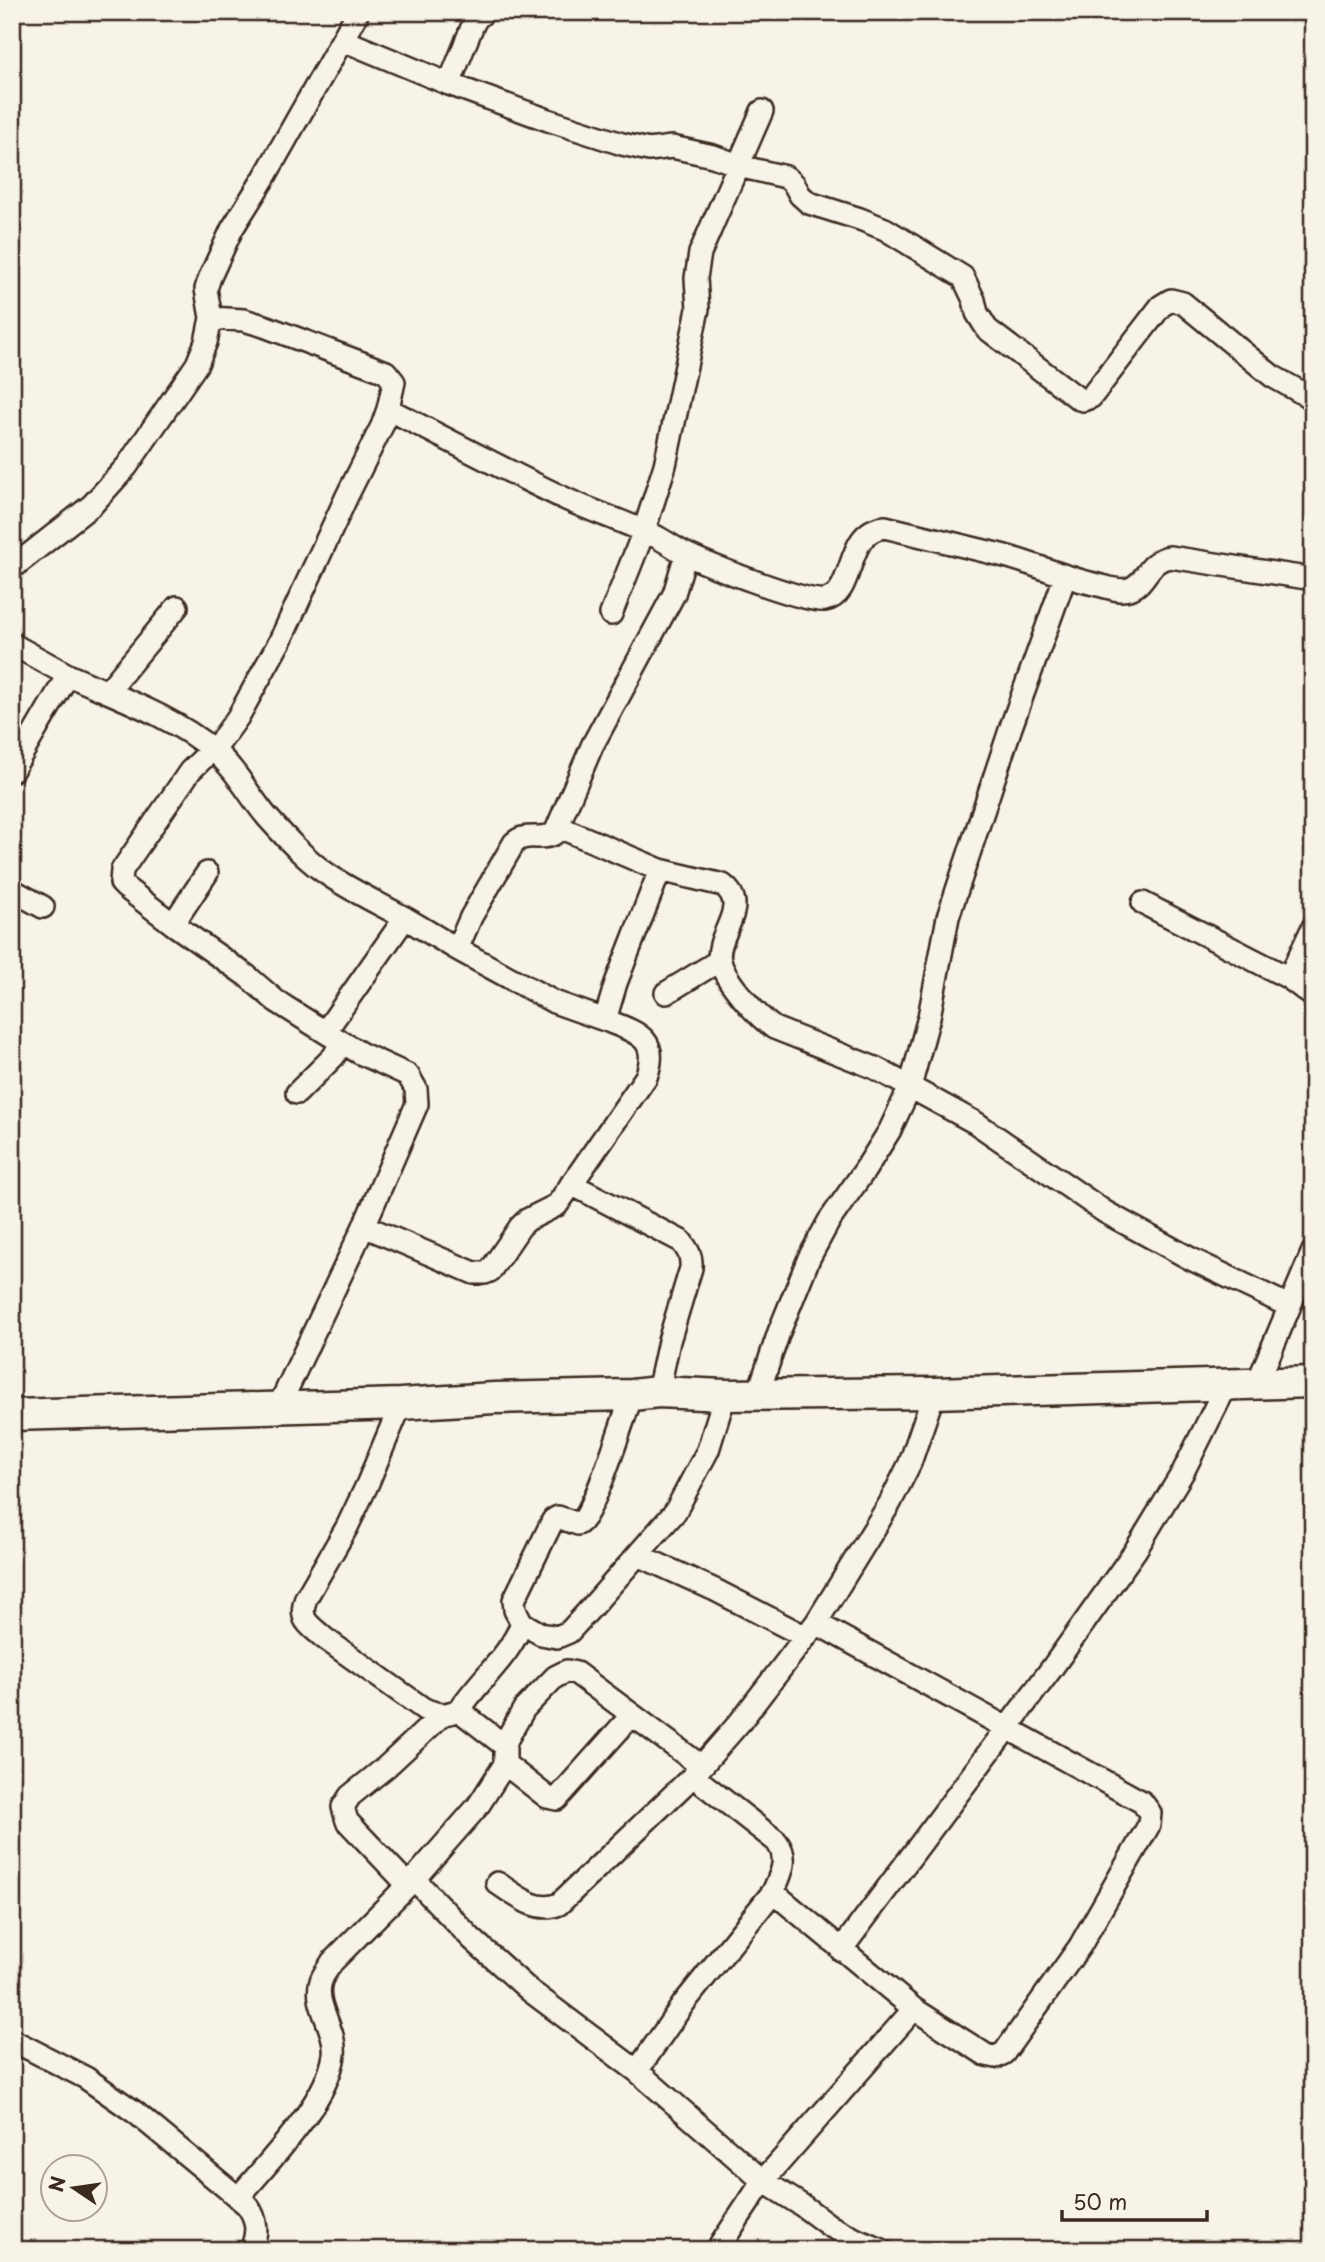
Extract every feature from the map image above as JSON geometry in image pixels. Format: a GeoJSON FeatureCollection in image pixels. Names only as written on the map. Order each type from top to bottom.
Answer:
{"type":"FeatureCollection","features":[{"type":"Feature","properties":{"kind":"street"},"geometry":{"type":"LineString","coordinates":[[12,568],[92,505],[127,466],[197,363],[206,342],[211,318],[206,289],[232,229],[358,12]]}},
{"type":"Feature","properties":{"kind":"street"},"geometry":{"type":"LineString","coordinates":[[449,84],[472,27],[484,12]]}},
{"type":"Feature","properties":{"kind":"street"},"geometry":{"type":"LineString","coordinates":[[343,40],[449,84],[622,144],[649,150],[672,146],[786,177],[809,203],[885,229],[964,278],[977,313],[987,329],[1079,399],[1087,400],[1091,397],[1161,306],[1171,300],[1183,303],[1272,376],[1313,398]]}},
{"type":"Feature","properties":{"kind":"street"},"geometry":{"type":"LineString","coordinates":[[611,614],[644,531],[665,465],[698,309],[698,263],[762,111]]}},
{"type":"Feature","properties":{"kind":"street"},"geometry":{"type":"LineString","coordinates":[[211,318],[244,320],[264,326],[386,372],[394,382],[382,426],[279,640],[230,730],[190,771],[122,870],[121,876],[121,883],[126,888],[247,976],[275,1001],[333,1037],[408,1075],[416,1089],[417,1104],[364,1226],[279,1406]]}},
{"type":"Feature","properties":{"kind":"street"},"geometry":{"type":"LineString","coordinates":[[388,409],[569,500],[644,531],[686,554],[779,590],[822,601],[830,598],[841,586],[853,556],[867,532],[885,527],[1008,557],[1065,578],[1117,590],[1129,590],[1138,584],[1156,562],[1170,557],[1313,579]]}},
{"type":"Feature","properties":{"kind":"street"},"geometry":{"type":"LineString","coordinates":[[457,948],[471,917],[514,843],[523,837],[549,837],[559,827],[592,746],[674,594],[686,554]]}},
{"type":"Feature","properties":{"kind":"street"},"geometry":{"type":"LineString","coordinates":[[758,1394],[779,1332],[809,1258],[890,1129],[910,1087],[929,1017],[948,917],[1065,578]]}},
{"type":"Feature","properties":{"kind":"street"},"geometry":{"type":"LineString","coordinates":[[107,692],[177,607]]}},
{"type":"Feature","properties":{"kind":"street"},"geometry":{"type":"LineString","coordinates":[[12,644],[68,675],[138,706],[194,735],[237,774],[267,816],[310,860],[330,876],[554,1002],[640,1034],[646,1040],[650,1056],[646,1077],[557,1205],[527,1220],[493,1268],[485,1273],[474,1273],[364,1226]]}},
{"type":"Feature","properties":{"kind":"street"},"geometry":{"type":"LineString","coordinates":[[12,771],[68,675]]}},
{"type":"Feature","properties":{"kind":"street"},"geometry":{"type":"LineString","coordinates":[[559,827],[660,870],[723,885],[730,890],[734,904],[722,943],[720,960],[740,994],[774,1028],[875,1068],[976,1123],[1105,1212],[1191,1259],[1289,1306]]}},
{"type":"Feature","properties":{"kind":"street"},"geometry":{"type":"LineString","coordinates":[[605,1020],[616,983],[660,870]]}},
{"type":"Feature","properties":{"kind":"street"},"geometry":{"type":"LineString","coordinates":[[173,924],[207,873]]}},
{"type":"Feature","properties":{"kind":"street"},"geometry":{"type":"LineString","coordinates":[[12,890],[43,907]]}},
{"type":"Feature","properties":{"kind":"street"},"geometry":{"type":"LineString","coordinates":[[1143,903],[1289,978],[1313,996]]}},
{"type":"Feature","properties":{"kind":"street"},"geometry":{"type":"LineString","coordinates":[[297,1093],[334,1056],[333,1037],[405,918]]}},
{"type":"Feature","properties":{"kind":"street"},"geometry":{"type":"LineString","coordinates":[[1289,978],[1313,927]]}},
{"type":"Feature","properties":{"kind":"street"},"geometry":{"type":"LineString","coordinates":[[666,993],[720,960]]}},
{"type":"Feature","properties":{"kind":"street"},"geometry":{"type":"LineString","coordinates":[[571,1184],[681,1241],[692,1258],[691,1268],[669,1341],[584,1520],[578,1524],[558,1517],[553,1520],[514,1600],[513,1605],[522,1623],[541,1633],[557,1637],[563,1635],[590,1609],[675,1512],[708,1450],[725,1395]]}},
{"type":"Feature","properties":{"kind":"street"},"geometry":{"type":"LineString","coordinates":[[1257,1384],[1313,1251]]}},
{"type":"Feature","properties":{"kind":"street"},"geometry":{"type":"LineString","coordinates":[[12,1415],[645,1394],[934,1393],[1313,1382]]}},
{"type":"Feature","properties":{"kind":"street"},"geometry":{"type":"LineString","coordinates":[[841,1950],[1135,1551],[1183,1472],[1226,1386]]}},
{"type":"Feature","properties":{"kind":"street"},"geometry":{"type":"LineString","coordinates":[[497,1883],[530,1904],[550,1908],[559,1904],[697,1771],[740,1722],[811,1630],[890,1503],[909,1463],[934,1393]]}},
{"type":"Feature","properties":{"kind":"street"},"geometry":{"type":"LineString","coordinates":[[401,1404],[347,1527],[306,1598],[303,1617],[324,1638],[424,1709],[465,1715],[547,1797],[557,1799],[632,1715]]}},
{"type":"Feature","properties":{"kind":"street"},"geometry":{"type":"LineString","coordinates":[[638,1555],[811,1630],[1007,1727],[1142,1802],[1150,1813],[1149,1825],[1080,1946],[1004,2053],[996,2056],[986,2054],[914,2009],[773,1892]]}},
{"type":"Feature","properties":{"kind":"street"},"geometry":{"type":"LineString","coordinates":[[522,1623],[512,1642],[451,1712],[350,1796],[343,1807],[347,1821],[529,1990],[637,2071],[763,2181],[830,2226],[882,2250]]}},
{"type":"Feature","properties":{"kind":"street"},"geometry":{"type":"LineString","coordinates":[[238,2198],[298,2125],[326,2080],[334,2057],[334,2045],[320,1991],[324,1975],[332,1962],[411,1882],[478,1806],[505,1755],[511,1730],[524,1709],[555,1677],[567,1671],[576,1673],[632,1715],[782,1849],[783,1865],[773,1892],[684,2003],[637,2071]]}},
{"type":"Feature","properties":{"kind":"street"},"geometry":{"type":"LineString","coordinates":[[716,2250],[763,2181],[914,2009]]}},
{"type":"Feature","properties":{"kind":"street"},"geometry":{"type":"LineString","coordinates":[[12,2040],[86,2078],[136,2113],[238,2198],[254,2215],[257,2227],[251,2250]]}}]}
